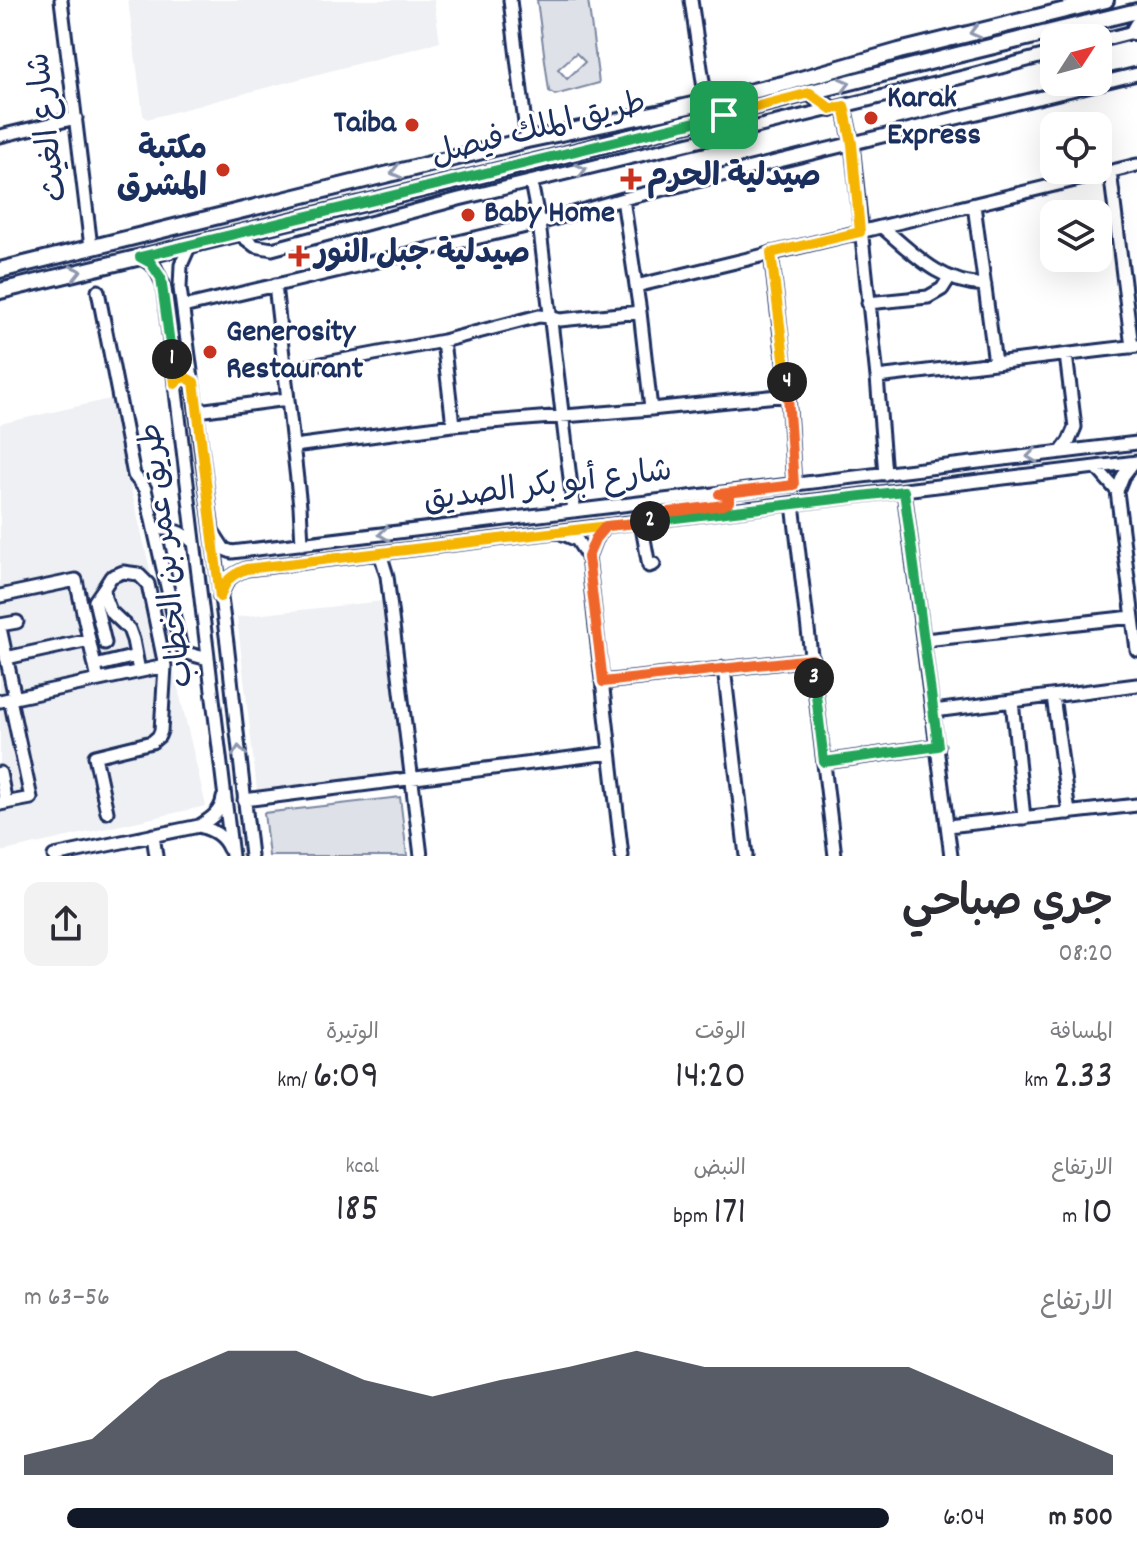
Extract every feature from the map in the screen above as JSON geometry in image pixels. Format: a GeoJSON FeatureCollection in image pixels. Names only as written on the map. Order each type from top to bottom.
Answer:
{"type":"FeatureCollection","features":[{"type":"Feature","properties":{"kind":"main road","name":"طريق الملك فيصل"},"geometry":{"type":"LineString","coordinates":[[0,270],[527,140],[787,83],[899,51],[1106,0]]}},
{"type":"Feature","properties":{"kind":"main road","name":"طريق الملك فيصل"},"geometry":{"type":"LineString","coordinates":[[0,291],[551,158],[1137,11]]}},
{"type":"Feature","properties":{"kind":"main road"},"geometry":{"type":"LineString","coordinates":[[810,93],[838,108]]}},
{"type":"Feature","properties":{"kind":"main road"},"geometry":{"type":"LineString","coordinates":[[551,158],[599,139],[703,113],[706,102]]}},
{"type":"Feature","properties":{"kind":"street","name":"شارع الغيث"},"geometry":{"type":"LineString","coordinates":[[61,0],[91,247]]}},
{"type":"Feature","properties":{"kind":"street"},"geometry":{"type":"LineString","coordinates":[[510,0],[527,140]]}},
{"type":"Feature","properties":{"kind":"street"},"geometry":{"type":"LineString","coordinates":[[691,0],[706,102]]}},
{"type":"Feature","properties":{"kind":"street"},"geometry":{"type":"LineString","coordinates":[[1112,37],[1136,29]]}},
{"type":"Feature","properties":{"kind":"street"},"geometry":{"type":"LineString","coordinates":[[238,233],[255,246],[272,249],[392,216],[1040,57]]}},
{"type":"Feature","properties":{"kind":"street"},"geometry":{"type":"LineString","coordinates":[[183,307],[539,223],[623,199],[1137,74]]}},
{"type":"Feature","properties":{"kind":"street"},"geometry":{"type":"LineString","coordinates":[[838,108],[852,144],[885,474]]}},
{"type":"Feature","properties":{"kind":"street"},"geometry":{"type":"LineString","coordinates":[[0,136],[76,118]]}},
{"type":"Feature","properties":{"kind":"street"},"geometry":{"type":"LineString","coordinates":[[1112,171],[1137,165]]}},
{"type":"Feature","properties":{"kind":"street"},"geometry":{"type":"LineString","coordinates":[[531,182],[539,223],[574,511]]}},
{"type":"Feature","properties":{"kind":"street"},"geometry":{"type":"LineString","coordinates":[[636,286],[1058,184]]}},
{"type":"Feature","properties":{"kind":"street"},"geometry":{"type":"LineString","coordinates":[[877,377],[1134,347],[1112,184]]}},
{"type":"Feature","properties":{"kind":"street"},"geometry":{"type":"LineString","coordinates":[[623,199],[651,409]]}},
{"type":"Feature","properties":{"kind":"street"},"geometry":{"type":"LineString","coordinates":[[974,205],[995,363]]}},
{"type":"Feature","properties":{"kind":"street"},"geometry":{"type":"LineString","coordinates":[[882,227],[925,264],[949,278],[985,285]]}},
{"type":"Feature","properties":{"kind":"street","name":"طريق عمر بن الخطاب"},"geometry":{"type":"LineString","coordinates":[[190,245],[179,273],[251,856]]}},
{"type":"Feature","properties":{"kind":"street"},"geometry":{"type":"LineString","coordinates":[[771,253],[788,395],[794,485]]}},
{"type":"Feature","properties":{"kind":"street","name":"طريق عمر بن الخطاب"},"geometry":{"type":"LineString","coordinates":[[140,257],[151,263],[161,278],[232,855]]}},
{"type":"Feature","properties":{"kind":"street"},"geometry":{"type":"LineString","coordinates":[[868,303],[928,297],[942,289],[949,278]]}},
{"type":"Feature","properties":{"kind":"street"},"geometry":{"type":"LineString","coordinates":[[275,285],[302,544]]}},
{"type":"Feature","properties":{"kind":"street"},"geometry":{"type":"LineString","coordinates":[[98,291],[134,475],[145,489],[180,644],[189,654],[208,659]]}},
{"type":"Feature","properties":{"kind":"street"},"geometry":{"type":"LineString","coordinates":[[284,371],[443,341],[539,316],[560,320],[640,312]]}},
{"type":"Feature","properties":{"kind":"street"},"geometry":{"type":"LineString","coordinates":[[443,341],[453,425]]}},
{"type":"Feature","properties":{"kind":"street"},"geometry":{"type":"LineString","coordinates":[[1061,452],[1075,427],[1066,355]]}},
{"type":"Feature","properties":{"kind":"street"},"geometry":{"type":"LineString","coordinates":[[175,384],[185,377],[194,382]]}},
{"type":"Feature","properties":{"kind":"street"},"geometry":{"type":"LineString","coordinates":[[294,446],[453,425],[788,395]]}},
{"type":"Feature","properties":{"kind":"street"},"geometry":{"type":"LineString","coordinates":[[198,411],[287,399]]}},
{"type":"Feature","properties":{"kind":"street"},"geometry":{"type":"LineString","coordinates":[[1075,427],[1095,448]]}},
{"type":"Feature","properties":{"kind":"street","name":"شارع أبو بكر الصديق"},"geometry":{"type":"LineString","coordinates":[[213,532],[224,549],[232,552],[1137,443]]}},
{"type":"Feature","properties":{"kind":"street"},"geometry":{"type":"LineString","coordinates":[[1117,491],[1123,476],[1135,463]]}},
{"type":"Feature","properties":{"kind":"street","name":"شارع أبو بكر الصديق"},"geometry":{"type":"LineString","coordinates":[[220,597],[232,575],[246,569],[1135,463]]}},
{"type":"Feature","properties":{"kind":"street"},"geometry":{"type":"LineString","coordinates":[[1096,467],[1117,491],[1131,559],[1132,617],[1137,649]]}},
{"type":"Feature","properties":{"kind":"street"},"geometry":{"type":"LineString","coordinates":[[904,491],[951,856]]}},
{"type":"Feature","properties":{"kind":"street"},"geometry":{"type":"LineString","coordinates":[[642,522],[670,512],[729,502],[729,496],[719,494]]}},
{"type":"Feature","properties":{"kind":"street"},"geometry":{"type":"LineString","coordinates":[[793,504],[835,856]]}},
{"type":"Feature","properties":{"kind":"street"},"geometry":{"type":"LineString","coordinates":[[168,528],[189,512]]}},
{"type":"Feature","properties":{"kind":"street"},"geometry":{"type":"LineString","coordinates":[[428,548],[422,544],[425,534],[481,527],[504,519]]}},
{"type":"Feature","properties":{"kind":"street"},"geometry":{"type":"LineString","coordinates":[[588,557],[595,539],[606,526]]}},
{"type":"Feature","properties":{"kind":"street"},"geometry":{"type":"LineString","coordinates":[[154,529],[168,528],[193,542]]}},
{"type":"Feature","properties":{"kind":"street"},"geometry":{"type":"LineString","coordinates":[[557,532],[577,540],[588,557],[622,856]]}},
{"type":"Feature","properties":{"kind":"street"},"geometry":{"type":"LineString","coordinates":[[380,553],[387,576],[421,856]]}},
{"type":"Feature","properties":{"kind":"street"},"geometry":{"type":"LineString","coordinates":[[105,643],[95,601],[111,577],[123,572],[138,574],[148,584],[165,666],[161,731],[159,736],[144,745],[95,756],[107,812]]}},
{"type":"Feature","properties":{"kind":"street"},"geometry":{"type":"LineString","coordinates":[[0,596],[76,580],[98,680]]}},
{"type":"Feature","properties":{"kind":"street"},"geometry":{"type":"LineString","coordinates":[[104,588],[110,611],[129,629],[139,671]]}},
{"type":"Feature","properties":{"kind":"street"},"geometry":{"type":"LineString","coordinates":[[925,640],[1132,617]]}},
{"type":"Feature","properties":{"kind":"street"},"geometry":{"type":"LineString","coordinates":[[0,773],[3,804],[31,798],[8,700],[6,658],[0,626],[17,622]]}},
{"type":"Feature","properties":{"kind":"street"},"geometry":{"type":"LineString","coordinates":[[6,658],[89,640]]}},
{"type":"Feature","properties":{"kind":"street"},"geometry":{"type":"LineString","coordinates":[[95,666],[136,656]]}},
{"type":"Feature","properties":{"kind":"street"},"geometry":{"type":"LineString","coordinates":[[603,682],[812,659]]}},
{"type":"Feature","properties":{"kind":"street"},"geometry":{"type":"LineString","coordinates":[[8,700],[165,666]]}},
{"type":"Feature","properties":{"kind":"street"},"geometry":{"type":"LineString","coordinates":[[724,668],[746,856]]}},
{"type":"Feature","properties":{"kind":"street"},"geometry":{"type":"LineString","coordinates":[[934,711],[1137,685]]}},
{"type":"Feature","properties":{"kind":"street"},"geometry":{"type":"LineString","coordinates":[[1053,696],[1069,813]]}},
{"type":"Feature","properties":{"kind":"street"},"geometry":{"type":"LineString","coordinates":[[1012,701],[1024,818]]}},
{"type":"Feature","properties":{"kind":"street"},"geometry":{"type":"LineString","coordinates":[[824,762],[938,746]]}},
{"type":"Feature","properties":{"kind":"street"},"geometry":{"type":"LineString","coordinates":[[244,800],[610,753]]}},
{"type":"Feature","properties":{"kind":"street"},"geometry":{"type":"LineString","coordinates":[[54,856],[93,852],[199,826],[216,814],[222,804],[224,790]]}},
{"type":"Feature","properties":{"kind":"street"},"geometry":{"type":"LineString","coordinates":[[948,826],[1137,805]]}},
{"type":"Feature","properties":{"kind":"street"},"geometry":{"type":"LineString","coordinates":[[199,826],[218,833],[232,855]]}},
{"type":"Feature","properties":{"kind":"street"},"geometry":{"type":"LineString","coordinates":[[153,835],[156,856]]}},
{"type":"Feature","properties":{"kind":"shaded area"},"geometry":{"type":"Polygon","coordinates":[[[128,0],[434,0],[440,42],[147,119],[143,115],[128,0]]]}},
{"type":"Feature","properties":{"kind":"shaded area"},"geometry":{"type":"Polygon","coordinates":[[[537,0],[588,0],[599,83],[555,95],[549,91],[537,0]],[[576,53],[558,69],[567,79],[585,62],[576,53]]]}},
{"type":"Feature","properties":{"kind":"shaded area"},"geometry":{"type":"Polygon","coordinates":[[[114,398],[128,476],[206,806],[0,852],[0,424],[114,398]]]}},
{"type":"Feature","properties":{"kind":"shaded area"},"geometry":{"type":"Polygon","coordinates":[[[383,601],[403,775],[257,791],[237,617],[383,601]]]}},
{"type":"Feature","properties":{"kind":"shaded area"},"geometry":{"type":"Polygon","coordinates":[[[400,797],[407,856],[269,856],[264,813],[400,797]]]}},
{"type":"Feature","properties":{"kind":"place","name":"Karak Express"},"geometry":{"type":"Point","coordinates":[871,118]}},
{"type":"Feature","properties":{"kind":"place","name":"Taiba"},"geometry":{"type":"Point","coordinates":[412,125]}},
{"type":"Feature","properties":{"kind":"place","name":"مكتبة المشرق"},"geometry":{"type":"Point","coordinates":[223,170]}},
{"type":"Feature","properties":{"kind":"place","name":"صيدلية الحرم"},"geometry":{"type":"Point","coordinates":[631,179]}},
{"type":"Feature","properties":{"kind":"place","name":"Baby Home"},"geometry":{"type":"Point","coordinates":[468,215]}},
{"type":"Feature","properties":{"kind":"place","name":"صيدلية جبل النور"},"geometry":{"type":"Point","coordinates":[299,256]}},
{"type":"Feature","properties":{"kind":"place","name":"Generosity Restaurant"},"geometry":{"type":"Point","coordinates":[210,352]}},
{"type":"Feature","properties":{"kind":"route"},"geometry":{"type":"LineString","coordinates":[[724,115],[140,257],[151,263],[161,278],[175,384],[185,377],[194,382],[220,597],[232,575],[246,569],[606,526],[904,491],[938,746],[824,762],[812,659],[603,682],[588,557],[591,546],[606,526],[637,523],[670,512],[729,502],[729,496],[719,494],[794,485],[788,395],[771,253],[860,232],[852,144],[844,106],[831,109],[810,93],[724,115]]}}]}
